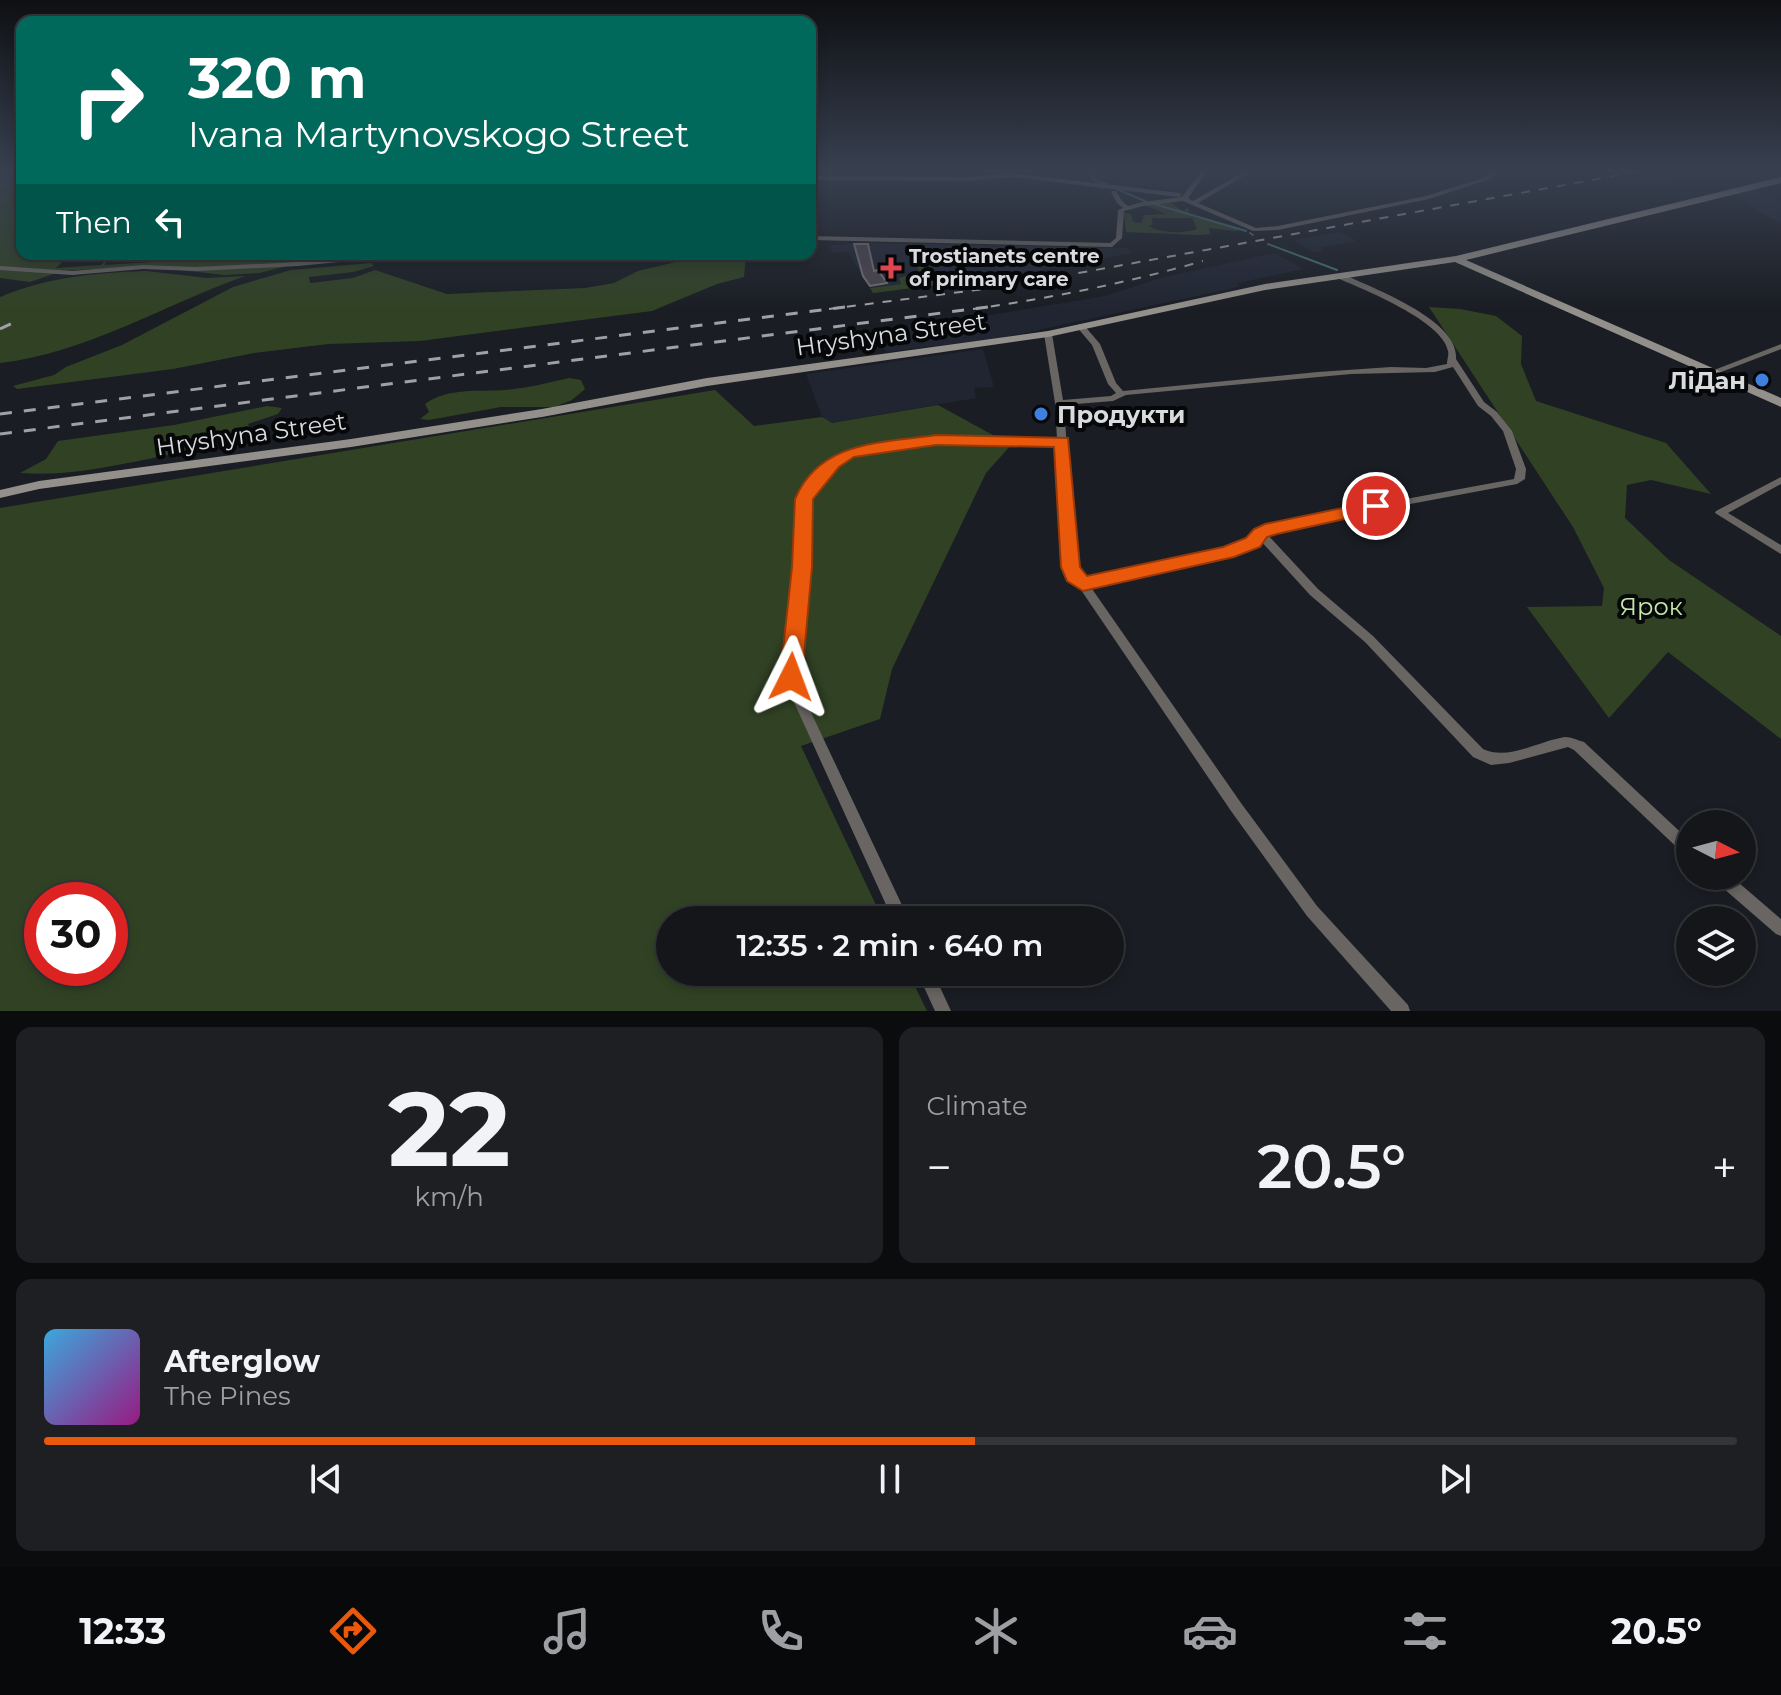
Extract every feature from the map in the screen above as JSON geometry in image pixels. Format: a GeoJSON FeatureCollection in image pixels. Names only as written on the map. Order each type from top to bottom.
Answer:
{"type":"FeatureCollection","features":[{"type":"Feature","properties":{"kind":"street"},"geometry":{"type":"LineString","coordinates":[[816,238],[1112,245],[1119,238],[1120,216]]}},
{"type":"Feature","properties":{"kind":"street"},"geometry":{"type":"LineString","coordinates":[[1225,216],[1255,230],[1329,216]]}},
{"type":"Feature","properties":{"kind":"street","name":"Hryshyna Street"},"geometry":{"type":"LineString","coordinates":[[0,494],[39,485],[542,413],[707,382],[1048,334],[1265,287],[1456,259],[1636,216]]}},
{"type":"Feature","properties":{"kind":"street"},"geometry":{"type":"LineString","coordinates":[[1456,259],[1781,403]]}},
{"type":"Feature","properties":{"kind":"street"},"geometry":{"type":"LineString","coordinates":[[0,268],[72,273],[143,267],[196,269],[338,260]]}},
{"type":"Feature","properties":{"kind":"street"},"geometry":{"type":"LineString","coordinates":[[1083,584],[1227,552],[1253,542],[1260,533],[1345,512],[1517,481],[1522,474],[1507,431],[1494,414],[1481,404],[1453,361],[1449,343],[1433,324],[1340,276]]}},
{"type":"Feature","properties":{"kind":"street"},"geometry":{"type":"LineString","coordinates":[[1080,326],[1096,344],[1112,384],[1121,394]]}},
{"type":"Feature","properties":{"kind":"street"},"geometry":{"type":"LineString","coordinates":[[1048,334],[1059,403],[1070,567],[1074,576],[1083,584],[1236,807],[1312,911],[1402,1011]]}},
{"type":"Feature","properties":{"kind":"street"},"geometry":{"type":"LineString","coordinates":[[1713,372],[1781,346]]}},
{"type":"Feature","properties":{"kind":"street"},"geometry":{"type":"LineString","coordinates":[[1059,403],[1113,398],[1121,394],[1382,370],[1435,369],[1453,361]]}},
{"type":"Feature","properties":{"kind":"street"},"geometry":{"type":"LineString","coordinates":[[895,906],[794,689],[793,644],[802,567],[804,499],[833,463],[849,453],[936,440],[1062,442]]}},
{"type":"Feature","properties":{"kind":"street"},"geometry":{"type":"LineString","coordinates":[[1781,480],[1720,513],[1781,550]]}},
{"type":"Feature","properties":{"kind":"street"},"geometry":{"type":"LineString","coordinates":[[1260,533],[1314,592],[1369,639],[1478,753],[1499,759],[1568,742],[1579,746],[1676,837]]}},
{"type":"Feature","properties":{"kind":"street"},"geometry":{"type":"LineString","coordinates":[[1736,890],[1781,929]]}},
{"type":"Feature","properties":{"kind":"street"},"geometry":{"type":"LineString","coordinates":[[931,986],[943,1011]]}},
{"type":"Feature","properties":{"kind":"shaded area"},"geometry":{"type":"Polygon","coordinates":[[[1767,216],[1781,216],[1781,223],[1767,216]]]}},
{"type":"Feature","properties":{"kind":"shaded area"},"geometry":{"type":"Polygon","coordinates":[[[1340,232],[1356,241],[1320,248],[1323,251],[1314,253],[1294,240],[1340,232]]]}},
{"type":"Feature","properties":{"kind":"shaded area"},"geometry":{"type":"Polygon","coordinates":[[[913,244],[912,249],[922,253],[924,244],[1128,248],[1131,253],[1038,271],[873,293],[848,252],[832,253],[830,245],[913,244]]]}},
{"type":"Feature","properties":{"kind":"shaded area"},"geometry":{"type":"Polygon","coordinates":[[[1275,253],[1304,269],[1238,283],[1239,287],[1006,337],[886,352],[877,334],[1105,296],[1160,278],[1275,253]]]}},
{"type":"Feature","properties":{"kind":"shaded area"},"geometry":{"type":"Polygon","coordinates":[[[983,349],[994,387],[974,388],[976,398],[831,423],[822,417],[806,374],[983,349]]]}},
{"type":"Feature","properties":{"kind":"green space"},"geometry":{"type":"Polygon","coordinates":[[[0,216],[16,216],[16,260],[64,260],[56,268],[101,265],[106,260],[104,265],[169,260],[326,260],[259,273],[224,275],[146,266],[62,271],[30,282],[0,278],[0,216]]]}},
{"type":"Feature","properties":{"kind":"green space"},"geometry":{"type":"Polygon","coordinates":[[[1124,216],[1132,216],[1133,222],[1141,223],[1144,216],[1190,216],[1241,228],[1236,231],[1209,228],[1210,234],[1199,235],[1126,232],[1124,216]],[[1151,218],[1153,224],[1149,226],[1179,232],[1197,229],[1192,218],[1151,218]]]}},
{"type":"Feature","properties":{"kind":"green space"},"geometry":{"type":"Polygon","coordinates":[[[684,260],[745,260],[744,277],[717,284],[652,311],[420,341],[328,344],[254,353],[173,369],[17,389],[13,386],[54,375],[66,367],[122,345],[233,287],[291,270],[371,263],[374,266],[353,272],[309,277],[310,283],[353,278],[375,270],[447,294],[585,288],[614,283],[638,271],[684,260]]]}},
{"type":"Feature","properties":{"kind":"green space"},"geometry":{"type":"Polygon","coordinates":[[[915,264],[922,264],[936,285],[873,293],[870,288],[901,284],[899,278],[920,272],[915,264]]]}},
{"type":"Feature","properties":{"kind":"green space"},"geometry":{"type":"Polygon","coordinates":[[[146,271],[207,278],[245,276],[94,339],[32,358],[0,363],[0,297],[72,277],[146,271]]]}},
{"type":"Feature","properties":{"kind":"green space","name":"Ярок"},"geometry":{"type":"Polygon","coordinates":[[[1429,307],[1496,316],[1522,336],[1521,364],[1536,401],[1666,443],[1711,494],[1651,480],[1627,485],[1625,518],[1669,560],[1781,636],[1781,739],[1668,652],[1609,718],[1527,607],[1602,606],[1604,588],[1573,527],[1429,307]]]}},
{"type":"Feature","properties":{"kind":"green space"},"geometry":{"type":"Polygon","coordinates":[[[569,378],[581,380],[585,389],[572,400],[554,407],[501,407],[420,419],[429,412],[425,404],[444,395],[514,389],[569,378]]]}},
{"type":"Feature","properties":{"kind":"green space"},"geometry":{"type":"Polygon","coordinates":[[[715,390],[754,426],[822,417],[832,423],[938,405],[1011,445],[986,473],[892,669],[880,719],[801,746],[876,906],[656,906],[656,986],[915,986],[927,1011],[0,1011],[0,508],[715,390]]]}},
{"type":"Feature","properties":{"kind":"green space"},"geometry":{"type":"Polygon","coordinates":[[[267,406],[282,408],[278,414],[248,424],[250,428],[260,428],[262,434],[249,445],[211,448],[68,472],[20,473],[46,459],[58,441],[174,425],[267,406]]]}},
{"type":"Feature","properties":{"kind":"building"},"geometry":{"type":"Polygon","coordinates":[[[854,244],[868,244],[874,271],[878,270],[887,283],[870,286],[863,276],[854,244]]]}},
{"type":"Feature","properties":{"kind":"waterway"},"geometry":{"type":"LineString","coordinates":[[1196,216],[1246,231]]}},
{"type":"Feature","properties":{"kind":"waterway"},"geometry":{"type":"LineString","coordinates":[[1268,244],[1337,270]]}},
{"type":"Feature","properties":{"kind":"railway"},"geometry":{"type":"LineString","coordinates":[[829,309],[1007,286],[1393,216]]}},
{"type":"Feature","properties":{"kind":"railway"},"geometry":{"type":"LineString","coordinates":[[976,309],[1089,289],[1203,261]]}},
{"type":"Feature","properties":{"kind":"railway"},"geometry":{"type":"LineString","coordinates":[[0,414],[845,307]]}},
{"type":"Feature","properties":{"kind":"railway"},"geometry":{"type":"LineString","coordinates":[[976,309],[988,307]]}},
{"type":"Feature","properties":{"kind":"railway"},"geometry":{"type":"LineString","coordinates":[[0,434],[976,309]]}},
{"type":"Feature","properties":{"kind":"railway"},"geometry":{"type":"LineString","coordinates":[[0,329],[21,319]]}},
{"type":"Feature","properties":{"kind":"place","name":"Trostianets centre of primary care"},"geometry":{"type":"Point","coordinates":[891,268]}},
{"type":"Feature","properties":{"kind":"place","name":"ЛіДан"},"geometry":{"type":"Point","coordinates":[1762,380]}},
{"type":"Feature","properties":{"kind":"place","name":"Продукти"},"geometry":{"type":"Point","coordinates":[1041,414]}},
{"type":"Feature","properties":{"kind":"route"},"geometry":{"type":"LineString","coordinates":[[791,677],[802,567],[804,499],[833,463],[849,453],[936,440],[1062,442],[1070,567],[1083,584],[1227,552],[1253,542],[1260,533],[1272,528],[1376,506]]}}]}
